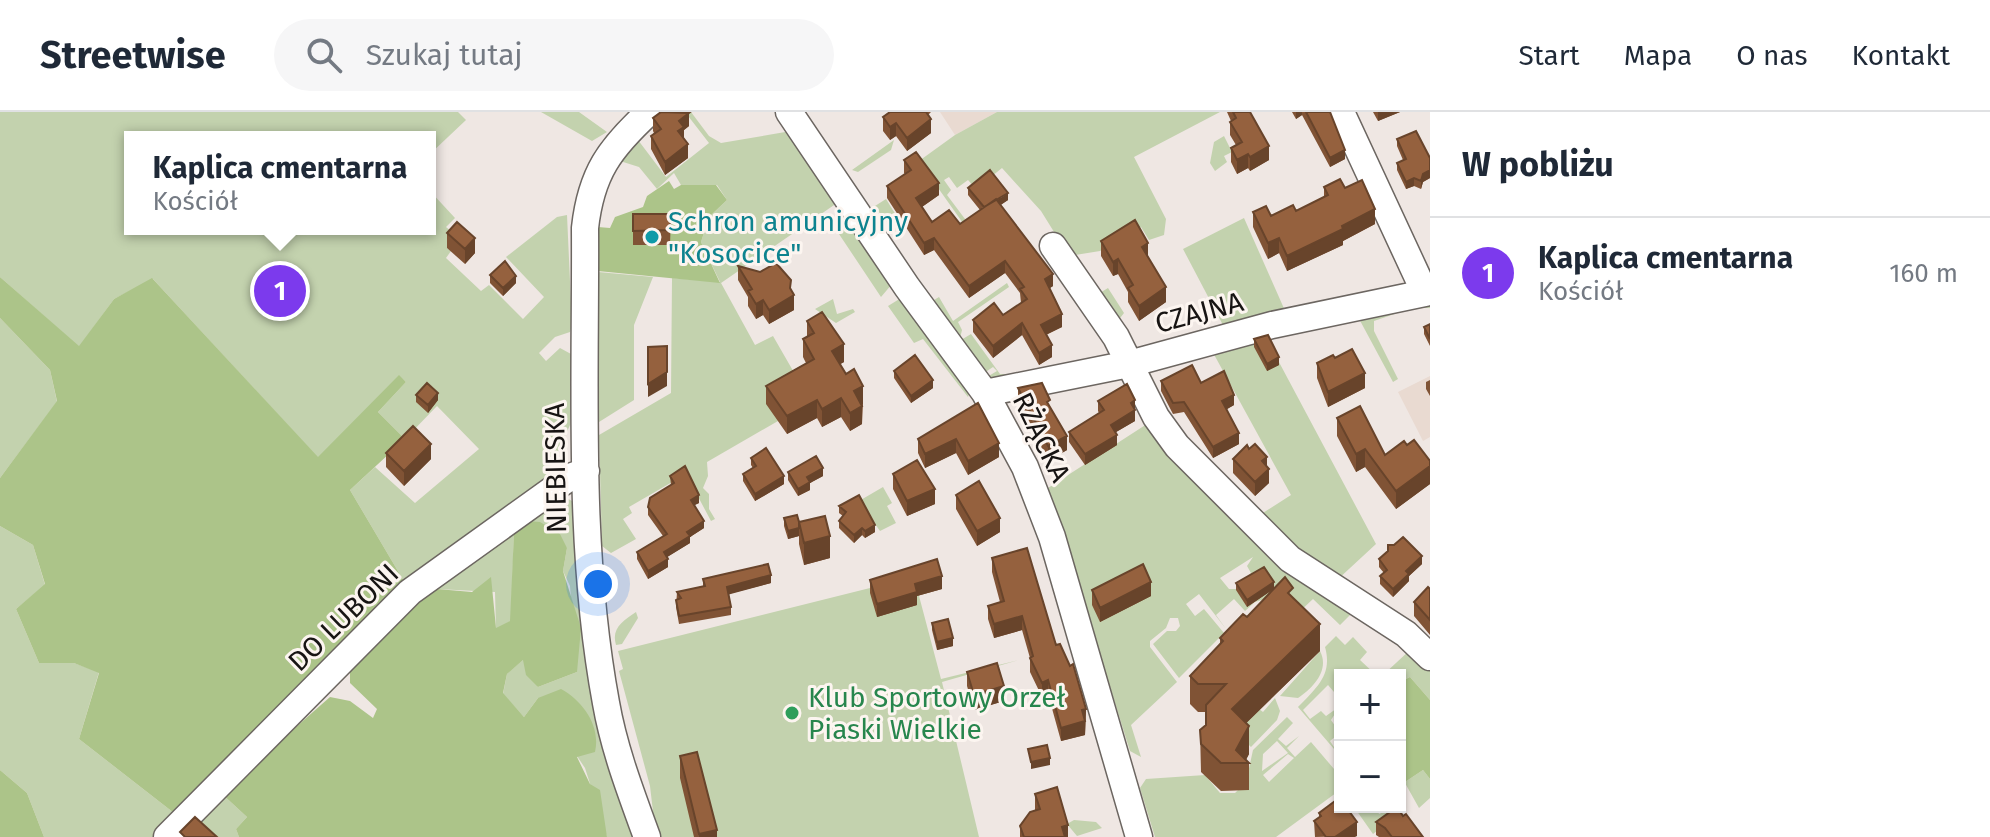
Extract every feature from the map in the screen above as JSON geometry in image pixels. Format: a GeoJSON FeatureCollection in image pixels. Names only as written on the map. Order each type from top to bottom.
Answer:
{"type":"FeatureCollection","features":[{"type":"Feature","properties":{"kind":"street","name":"NIEBIESKA"},"geometry":{"type":"LineString","coordinates":[[647,837],[627,783],[606,704],[591,578],[586,471],[588,199],[600,168],[618,140],[649,112]]}},
{"type":"Feature","properties":{"kind":"street","name":"RŻĄCKA"},"geometry":{"type":"LineString","coordinates":[[789,112],[907,287],[985,393],[1025,467],[1052,537],[1139,837]]}},
{"type":"Feature","properties":{"kind":"street"},"geometry":{"type":"LineString","coordinates":[[1341,112],[1427,293]]}},
{"type":"Feature","properties":{"kind":"street"},"geometry":{"type":"LineString","coordinates":[[1053,246],[1116,337],[1156,417],[1177,446],[1280,550],[1406,634],[1430,657]]}},
{"type":"Feature","properties":{"kind":"street","name":"CZAJNA"},"geometry":{"type":"LineString","coordinates":[[985,393],[1129,364],[1272,325],[1427,293]]}},
{"type":"Feature","properties":{"kind":"street","name":"DO LUBONI"},"geometry":{"type":"LineString","coordinates":[[167,837],[410,592],[570,477],[586,471]]}},
{"type":"Feature","properties":{"kind":"shaded area"},"geometry":{"type":"Polygon","coordinates":[[[940,112],[997,112],[955,135],[940,112]]]}},
{"type":"Feature","properties":{"kind":"shaded area"},"geometry":{"type":"Polygon","coordinates":[[[1430,376],[1430,437],[1423,441],[1398,392],[1430,376]]]}},
{"type":"Feature","properties":{"kind":"green space"},"geometry":{"type":"Polygon","coordinates":[[[0,112],[458,112],[466,120],[436,148],[436,131],[124,131],[124,235],[436,235],[436,197],[455,218],[446,227],[457,236],[447,248],[451,251],[446,258],[481,291],[489,285],[523,319],[544,297],[506,257],[557,217],[567,215],[572,325],[570,332],[555,337],[539,353],[546,361],[560,348],[571,354],[570,425],[543,484],[405,583],[350,490],[375,467],[415,503],[479,449],[437,406],[405,439],[378,412],[406,382],[399,376],[318,458],[153,279],[114,299],[79,347],[0,277],[0,112]]]}},
{"type":"Feature","properties":{"kind":"green space"},"geometry":{"type":"Polygon","coordinates":[[[541,112],[579,112],[607,132],[592,141],[541,112]]]}},
{"type":"Feature","properties":{"kind":"green space"},"geometry":{"type":"Polygon","coordinates":[[[685,112],[691,112],[709,136],[721,143],[791,131],[837,203],[721,283],[755,345],[773,336],[811,402],[707,462],[708,476],[703,488],[709,494],[709,509],[715,519],[711,521],[686,474],[629,507],[632,513],[623,519],[636,539],[611,553],[602,546],[599,435],[671,393],[672,278],[720,282],[701,242],[709,217],[727,200],[717,185],[681,185],[674,173],[657,189],[639,167],[620,161],[638,140],[666,177],[709,143],[685,112]]]}},
{"type":"Feature","properties":{"kind":"green space"},"geometry":{"type":"Polygon","coordinates":[[[997,112],[1220,112],[1134,157],[1166,219],[1164,235],[1149,240],[1141,227],[1100,251],[1069,256],[1041,211],[1002,168],[976,189],[968,180],[957,188],[949,177],[944,180],[951,190],[947,195],[968,223],[965,226],[919,161],[955,135],[997,112]]]}},
{"type":"Feature","properties":{"kind":"green space"},"geometry":{"type":"Polygon","coordinates":[[[1224,136],[1232,152],[1224,156],[1227,162],[1215,171],[1210,163],[1214,142],[1224,136]]]}},
{"type":"Feature","properties":{"kind":"green space"},"geometry":{"type":"Polygon","coordinates":[[[894,140],[891,150],[858,172],[852,170],[894,140]]]}},
{"type":"Feature","properties":{"kind":"green space"},"geometry":{"type":"Polygon","coordinates":[[[669,181],[674,189],[681,185],[716,185],[727,200],[709,217],[701,242],[720,283],[598,271],[598,227],[610,228],[615,217],[643,207],[647,196],[669,181]]]}},
{"type":"Feature","properties":{"kind":"green space"},"geometry":{"type":"Polygon","coordinates":[[[886,199],[899,220],[889,227],[875,206],[886,199]]]}},
{"type":"Feature","properties":{"kind":"green space"},"geometry":{"type":"Polygon","coordinates":[[[846,217],[892,284],[881,297],[831,222],[846,217]]]}},
{"type":"Feature","properties":{"kind":"green space"},"geometry":{"type":"Polygon","coordinates":[[[1244,218],[1286,313],[1224,327],[1183,249],[1244,218]]]}},
{"type":"Feature","properties":{"kind":"green space"},"geometry":{"type":"Polygon","coordinates":[[[598,272],[653,277],[634,325],[634,400],[599,422],[598,272]]]}},
{"type":"Feature","properties":{"kind":"green space"},"geometry":{"type":"Polygon","coordinates":[[[0,277],[79,346],[114,299],[152,278],[318,457],[399,375],[406,382],[378,412],[405,439],[350,490],[405,583],[174,813],[79,739],[99,673],[74,663],[39,663],[16,609],[45,584],[33,545],[0,526],[0,478],[57,401],[50,370],[0,318],[0,277]]]}},
{"type":"Feature","properties":{"kind":"green space"},"geometry":{"type":"Polygon","coordinates":[[[1007,283],[1009,287],[958,322],[962,330],[960,338],[934,300],[939,297],[953,321],[1007,283]]]}},
{"type":"Feature","properties":{"kind":"green space"},"geometry":{"type":"Polygon","coordinates":[[[1108,288],[1124,313],[1117,322],[1098,294],[1108,288]]]}},
{"type":"Feature","properties":{"kind":"green space"},"geometry":{"type":"Polygon","coordinates":[[[901,298],[970,391],[968,397],[923,339],[914,343],[888,306],[901,298]]]}},
{"type":"Feature","properties":{"kind":"green space"},"geometry":{"type":"Polygon","coordinates":[[[833,299],[837,314],[853,309],[855,312],[836,323],[815,309],[833,299]]]}},
{"type":"Feature","properties":{"kind":"green space"},"geometry":{"type":"Polygon","coordinates":[[[1430,300],[1430,308],[1412,308],[1374,321],[1374,331],[1398,379],[1393,382],[1357,315],[1430,300]]]}},
{"type":"Feature","properties":{"kind":"green space"},"geometry":{"type":"Polygon","coordinates":[[[0,318],[50,370],[57,402],[0,478],[0,318]]]}},
{"type":"Feature","properties":{"kind":"green space"},"geometry":{"type":"Polygon","coordinates":[[[971,334],[1000,374],[1014,374],[995,380],[987,377],[997,371],[993,367],[984,373],[961,340],[971,334]]]}},
{"type":"Feature","properties":{"kind":"green space"},"geometry":{"type":"Polygon","coordinates":[[[1265,336],[1376,544],[1336,581],[1255,518],[1291,495],[1211,349],[1265,336]]]}},
{"type":"Feature","properties":{"kind":"green space"},"geometry":{"type":"Polygon","coordinates":[[[1150,422],[1362,615],[1358,620],[1351,614],[1340,625],[1313,599],[1297,614],[1268,598],[1255,602],[1245,611],[1234,599],[1216,615],[1226,629],[1199,594],[1186,604],[1195,616],[1204,609],[1224,633],[1179,678],[1153,644],[1167,631],[1176,631],[1180,626],[1178,618],[1170,618],[1166,628],[1150,641],[1150,647],[1177,682],[1131,725],[1141,757],[1130,751],[1048,488],[1150,422]],[[1253,557],[1220,578],[1229,589],[1237,589],[1251,573],[1247,566],[1253,557]]]}},
{"type":"Feature","properties":{"kind":"green space"},"geometry":{"type":"Polygon","coordinates":[[[883,487],[892,503],[887,506],[896,523],[880,531],[859,501],[883,487]]]}},
{"type":"Feature","properties":{"kind":"green space"},"geometry":{"type":"Polygon","coordinates":[[[565,497],[577,504],[636,837],[607,837],[585,768],[538,698],[524,717],[503,694],[507,674],[524,659],[538,687],[577,672],[570,586],[563,571],[567,548],[527,521],[565,497]]]}},
{"type":"Feature","properties":{"kind":"green space"},"geometry":{"type":"Polygon","coordinates":[[[527,521],[540,522],[560,534],[567,548],[563,571],[581,628],[577,672],[538,687],[526,675],[523,660],[507,674],[503,693],[524,717],[538,698],[561,689],[583,707],[593,724],[595,752],[577,757],[590,784],[600,790],[607,837],[239,837],[236,829],[247,817],[221,793],[330,697],[350,701],[373,718],[377,709],[350,683],[350,670],[411,606],[437,589],[472,592],[491,577],[496,628],[510,621],[514,532],[527,521]]]}},
{"type":"Feature","properties":{"kind":"green space"},"geometry":{"type":"Polygon","coordinates":[[[0,526],[33,545],[45,585],[16,609],[39,663],[74,663],[99,672],[79,739],[174,813],[154,837],[44,837],[27,793],[0,770],[0,526]]]}},
{"type":"Feature","properties":{"kind":"green space"},"geometry":{"type":"Polygon","coordinates":[[[514,532],[511,621],[496,629],[495,592],[437,589],[514,532]]]}},
{"type":"Feature","properties":{"kind":"green space","name":"Klub Sportowy Orzeł Piaski Wielkie"},"geometry":{"type":"Polygon","coordinates":[[[914,577],[941,679],[1019,660],[942,682],[979,837],[656,837],[650,786],[619,671],[623,669],[618,651],[914,577]]]}},
{"type":"Feature","properties":{"kind":"green space"},"geometry":{"type":"Polygon","coordinates":[[[636,612],[638,618],[622,644],[616,645],[617,629],[636,612]]]}},
{"type":"Feature","properties":{"kind":"green space"},"geometry":{"type":"Polygon","coordinates":[[[1336,636],[1345,645],[1353,637],[1367,652],[1360,660],[1370,669],[1334,669],[1334,692],[1328,685],[1303,710],[1310,719],[1321,711],[1326,716],[1334,710],[1331,720],[1334,738],[1330,741],[1334,749],[1298,707],[1325,673],[1325,647],[1336,636]]]}},
{"type":"Feature","properties":{"kind":"green space"},"geometry":{"type":"Polygon","coordinates":[[[1410,650],[1430,666],[1430,700],[1410,677],[1406,679],[1406,669],[1389,669],[1410,650]]]}},
{"type":"Feature","properties":{"kind":"green space"},"geometry":{"type":"Polygon","coordinates":[[[1320,651],[1323,665],[1314,684],[1298,698],[1280,696],[1320,651]]]}},
{"type":"Feature","properties":{"kind":"green space"},"geometry":{"type":"Polygon","coordinates":[[[1410,677],[1430,700],[1430,779],[1423,770],[1406,781],[1406,679],[1410,677]]]}},
{"type":"Feature","properties":{"kind":"green space"},"geometry":{"type":"Polygon","coordinates":[[[1275,698],[1280,711],[1277,720],[1251,747],[1236,733],[1259,709],[1263,712],[1275,698]]]}},
{"type":"Feature","properties":{"kind":"green space"},"geometry":{"type":"Polygon","coordinates":[[[1287,717],[1293,723],[1278,739],[1286,746],[1299,736],[1287,748],[1295,757],[1311,742],[1334,769],[1334,794],[1276,837],[1155,837],[1140,788],[1146,779],[1205,775],[1220,793],[1235,793],[1246,782],[1253,750],[1287,717]],[[1277,741],[1263,754],[1262,771],[1288,753],[1277,741]],[[1288,754],[1263,775],[1269,782],[1294,758],[1288,754]]]}},
{"type":"Feature","properties":{"kind":"green space"},"geometry":{"type":"Polygon","coordinates":[[[0,770],[27,793],[44,837],[0,837],[0,770]]]}},
{"type":"Feature","properties":{"kind":"green space"},"geometry":{"type":"Polygon","coordinates":[[[1423,770],[1430,779],[1430,798],[1419,808],[1406,781],[1423,770]]]}},
{"type":"Feature","properties":{"kind":"green space"},"geometry":{"type":"Polygon","coordinates":[[[221,793],[247,817],[236,829],[239,837],[205,837],[190,822],[221,793]]]}},
{"type":"Feature","properties":{"kind":"green space"},"geometry":{"type":"Polygon","coordinates":[[[1358,813],[1378,813],[1400,813],[1373,834],[1358,813]]]}},
{"type":"Feature","properties":{"kind":"green space"},"geometry":{"type":"Polygon","coordinates":[[[1074,820],[1096,822],[1102,828],[1077,836],[1067,824],[1074,820]]]}},
{"type":"Feature","properties":{"kind":"building"},"geometry":{"type":"Polygon","coordinates":[[[661,112],[689,113],[679,121],[684,127],[678,131],[688,144],[665,162],[651,136],[661,129],[653,118],[661,112]]]}},
{"type":"Feature","properties":{"kind":"building"},"geometry":{"type":"Polygon","coordinates":[[[890,112],[926,112],[931,119],[907,138],[896,123],[890,127],[883,117],[890,112]]]}},
{"type":"Feature","properties":{"kind":"building"},"geometry":{"type":"Polygon","coordinates":[[[1233,112],[1250,112],[1269,146],[1250,157],[1248,154],[1237,160],[1231,148],[1242,142],[1230,122],[1236,118],[1233,112]]]}},
{"type":"Feature","properties":{"kind":"building"},"geometry":{"type":"Polygon","coordinates":[[[1306,112],[1330,112],[1345,150],[1330,158],[1306,112]]]}},
{"type":"Feature","properties":{"kind":"building"},"geometry":{"type":"Polygon","coordinates":[[[1416,131],[1430,158],[1430,170],[1423,174],[1421,181],[1414,178],[1406,182],[1397,163],[1406,159],[1397,139],[1416,131]]]}},
{"type":"Feature","properties":{"kind":"building"},"geometry":{"type":"Polygon","coordinates":[[[916,152],[939,183],[916,198],[932,222],[949,210],[960,224],[996,199],[1053,274],[1045,279],[1062,314],[1041,325],[1052,345],[1039,353],[1022,323],[993,346],[973,320],[994,303],[1003,315],[1027,299],[1020,289],[1024,287],[1005,261],[969,286],[934,238],[924,243],[887,186],[911,170],[904,160],[916,152]]]}},
{"type":"Feature","properties":{"kind":"building"},"geometry":{"type":"Polygon","coordinates":[[[990,170],[1008,193],[984,207],[968,188],[990,170]]]}},
{"type":"Feature","properties":{"kind":"building"},"geometry":{"type":"Polygon","coordinates":[[[1340,179],[1345,188],[1362,180],[1375,209],[1342,226],[1343,229],[1287,256],[1279,238],[1268,243],[1253,212],[1266,206],[1271,216],[1293,205],[1296,211],[1328,195],[1324,187],[1340,179]]]}},
{"type":"Feature","properties":{"kind":"building"},"geometry":{"type":"Polygon","coordinates":[[[633,214],[671,214],[670,230],[633,231],[633,214]]]}},
{"type":"Feature","properties":{"kind":"building"},"geometry":{"type":"Polygon","coordinates":[[[1135,220],[1148,243],[1142,247],[1166,287],[1139,306],[1128,288],[1133,285],[1118,259],[1113,262],[1101,241],[1135,220]]]}},
{"type":"Feature","properties":{"kind":"building"},"geometry":{"type":"Polygon","coordinates":[[[457,222],[475,238],[465,249],[447,233],[457,222]]]}},
{"type":"Feature","properties":{"kind":"building"},"geometry":{"type":"Polygon","coordinates":[[[505,261],[516,276],[503,288],[490,275],[505,261]]]}},
{"type":"Feature","properties":{"kind":"building"},"geometry":{"type":"Polygon","coordinates":[[[776,263],[791,280],[790,288],[794,295],[769,310],[763,300],[756,304],[748,291],[752,289],[738,266],[760,272],[776,263]]]}},
{"type":"Feature","properties":{"kind":"building"},"geometry":{"type":"Polygon","coordinates":[[[822,312],[844,344],[832,351],[846,374],[854,369],[863,386],[854,391],[862,406],[850,413],[841,398],[822,409],[817,400],[787,416],[766,386],[814,359],[803,339],[814,333],[807,321],[822,312]]]}},
{"type":"Feature","properties":{"kind":"building"},"geometry":{"type":"Polygon","coordinates":[[[1430,324],[1430,339],[1424,327],[1430,324]]]}},
{"type":"Feature","properties":{"kind":"building"},"geometry":{"type":"Polygon","coordinates":[[[1268,335],[1279,357],[1267,364],[1254,339],[1268,335]]]}},
{"type":"Feature","properties":{"kind":"building"},"geometry":{"type":"Polygon","coordinates":[[[667,346],[667,372],[648,384],[648,347],[667,346]]]}},
{"type":"Feature","properties":{"kind":"building"},"geometry":{"type":"Polygon","coordinates":[[[1352,349],[1365,373],[1328,392],[1317,363],[1352,349]]]}},
{"type":"Feature","properties":{"kind":"building"},"geometry":{"type":"Polygon","coordinates":[[[915,355],[933,380],[911,396],[894,371],[915,355]]]}},
{"type":"Feature","properties":{"kind":"building"},"geometry":{"type":"Polygon","coordinates":[[[1192,365],[1201,383],[1224,371],[1234,395],[1222,401],[1239,433],[1213,447],[1184,402],[1173,403],[1161,381],[1192,365]]]}},
{"type":"Feature","properties":{"kind":"building"},"geometry":{"type":"Polygon","coordinates":[[[427,383],[438,393],[428,405],[416,395],[427,383]]]}},
{"type":"Feature","properties":{"kind":"building"},"geometry":{"type":"Polygon","coordinates":[[[1042,383],[1050,400],[1047,402],[1067,436],[1048,446],[1018,388],[1042,383]]]}},
{"type":"Feature","properties":{"kind":"building"},"geometry":{"type":"Polygon","coordinates":[[[1127,384],[1135,400],[1131,403],[1135,410],[1111,425],[1117,435],[1085,454],[1069,432],[1104,410],[1098,401],[1127,384]]]}},
{"type":"Feature","properties":{"kind":"building"},"geometry":{"type":"Polygon","coordinates":[[[978,403],[999,443],[968,461],[956,439],[925,454],[918,439],[978,403]]]}},
{"type":"Feature","properties":{"kind":"building"},"geometry":{"type":"Polygon","coordinates":[[[1360,406],[1385,455],[1404,441],[1407,445],[1414,440],[1430,461],[1430,466],[1396,491],[1365,449],[1356,454],[1337,418],[1360,406]]]}},
{"type":"Feature","properties":{"kind":"building"},"geometry":{"type":"Polygon","coordinates":[[[413,426],[431,444],[404,471],[386,453],[413,426]]]}},
{"type":"Feature","properties":{"kind":"building"},"geometry":{"type":"Polygon","coordinates":[[[1255,444],[1267,457],[1262,461],[1269,469],[1255,482],[1233,459],[1247,445],[1249,449],[1255,444]]]}},
{"type":"Feature","properties":{"kind":"building"},"geometry":{"type":"Polygon","coordinates":[[[766,448],[784,476],[755,494],[743,474],[756,466],[751,458],[766,448]]]}},
{"type":"Feature","properties":{"kind":"building"},"geometry":{"type":"Polygon","coordinates":[[[816,456],[823,468],[807,477],[810,482],[798,489],[788,472],[816,456]]]}},
{"type":"Feature","properties":{"kind":"building"},"geometry":{"type":"Polygon","coordinates":[[[917,460],[935,489],[907,501],[893,474],[917,460]]]}},
{"type":"Feature","properties":{"kind":"building"},"geometry":{"type":"Polygon","coordinates":[[[685,466],[699,495],[691,500],[704,521],[687,532],[690,536],[664,552],[668,559],[648,571],[637,552],[667,534],[648,507],[650,498],[674,483],[670,476],[685,466]]]}},
{"type":"Feature","properties":{"kind":"building"},"geometry":{"type":"Polygon","coordinates":[[[979,481],[1000,518],[977,531],[956,495],[979,481]]]}},
{"type":"Feature","properties":{"kind":"building"},"geometry":{"type":"Polygon","coordinates":[[[859,495],[875,525],[865,531],[862,528],[854,535],[839,521],[846,512],[839,506],[859,495]]]}},
{"type":"Feature","properties":{"kind":"building"},"geometry":{"type":"Polygon","coordinates":[[[797,515],[799,528],[788,531],[784,518],[797,515]]]}},
{"type":"Feature","properties":{"kind":"building"},"geometry":{"type":"Polygon","coordinates":[[[825,516],[830,536],[804,543],[799,522],[825,516]]]}},
{"type":"Feature","properties":{"kind":"building"},"geometry":{"type":"Polygon","coordinates":[[[1403,537],[1422,556],[1393,589],[1380,576],[1387,570],[1379,559],[1388,551],[1388,545],[1394,545],[1403,537]]]}},
{"type":"Feature","properties":{"kind":"building"},"geometry":{"type":"Polygon","coordinates":[[[1027,548],[1056,645],[1060,644],[1070,666],[1073,664],[1086,709],[1082,710],[1085,721],[1061,728],[1048,680],[1042,683],[1030,658],[1033,656],[1022,616],[994,624],[988,606],[1004,601],[992,558],[1027,548]]]}},
{"type":"Feature","properties":{"kind":"building"},"geometry":{"type":"Polygon","coordinates":[[[937,559],[942,576],[915,584],[917,592],[877,604],[870,580],[937,559]]]}},
{"type":"Feature","properties":{"kind":"building"},"geometry":{"type":"Polygon","coordinates":[[[768,564],[771,575],[727,587],[731,607],[679,616],[676,600],[681,598],[677,592],[705,586],[703,579],[768,564]]]}},
{"type":"Feature","properties":{"kind":"building"},"geometry":{"type":"Polygon","coordinates":[[[1143,564],[1151,582],[1100,608],[1092,590],[1143,564]]]}},
{"type":"Feature","properties":{"kind":"building"},"geometry":{"type":"Polygon","coordinates":[[[1264,567],[1274,582],[1247,600],[1236,583],[1264,567]]]}},
{"type":"Feature","properties":{"kind":"building"},"geometry":{"type":"Polygon","coordinates":[[[1285,577],[1293,588],[1288,593],[1320,624],[1232,709],[1249,726],[1236,750],[1249,763],[1221,763],[1201,744],[1200,730],[1206,725],[1206,705],[1226,684],[1198,684],[1190,676],[1243,614],[1247,617],[1285,577]]]}},
{"type":"Feature","properties":{"kind":"building"},"geometry":{"type":"Polygon","coordinates":[[[1428,587],[1430,589],[1430,620],[1414,602],[1428,587]]]}},
{"type":"Feature","properties":{"kind":"building"},"geometry":{"type":"Polygon","coordinates":[[[948,619],[953,638],[937,642],[932,623],[948,619]]]}},
{"type":"Feature","properties":{"kind":"building"},"geometry":{"type":"Polygon","coordinates":[[[997,663],[1004,686],[974,695],[967,672],[997,663]]]}},
{"type":"Feature","properties":{"kind":"building"},"geometry":{"type":"Polygon","coordinates":[[[1047,745],[1050,758],[1031,762],[1028,749],[1047,745]]]}},
{"type":"Feature","properties":{"kind":"building"},"geometry":{"type":"Polygon","coordinates":[[[697,752],[717,830],[699,834],[680,756],[697,752]]]}},
{"type":"Feature","properties":{"kind":"building"},"geometry":{"type":"Polygon","coordinates":[[[1057,787],[1068,825],[1062,827],[1065,837],[1024,837],[1020,826],[1030,812],[1040,809],[1035,794],[1057,787]]]}},
{"type":"Feature","properties":{"kind":"building"},"geometry":{"type":"Polygon","coordinates":[[[1334,802],[1334,813],[1350,813],[1357,822],[1335,837],[1326,837],[1314,821],[1321,816],[1319,813],[1334,802]]]}},
{"type":"Feature","properties":{"kind":"building"},"geometry":{"type":"Polygon","coordinates":[[[1389,813],[1406,814],[1423,837],[1392,837],[1376,822],[1389,813]]]}},
{"type":"Feature","properties":{"kind":"building"},"geometry":{"type":"Polygon","coordinates":[[[195,817],[217,837],[185,837],[180,832],[195,817]]]}},
{"type":"Feature","properties":{"kind":"place","name":"Schron amunicyjny \"Kosocice\""},"geometry":{"type":"Point","coordinates":[652,237]}},
{"type":"Feature","properties":{"kind":"place","name":"Kaplica cmentarna"},"geometry":{"type":"Point","coordinates":[280,291]}},
{"type":"Feature","properties":{"kind":"place","name":"Klub Sportowy Orzeł Piaski Wielkie"},"geometry":{"type":"Point","coordinates":[792,713]}}]}
